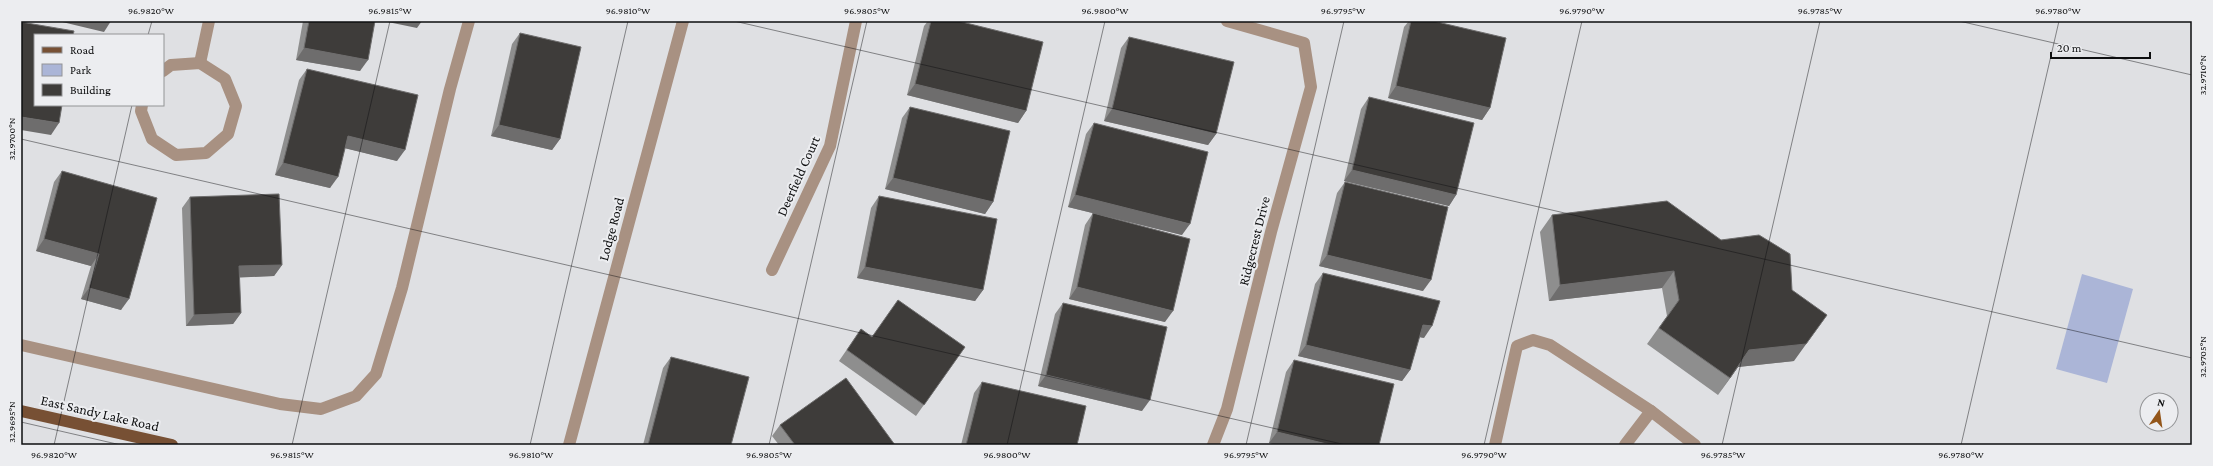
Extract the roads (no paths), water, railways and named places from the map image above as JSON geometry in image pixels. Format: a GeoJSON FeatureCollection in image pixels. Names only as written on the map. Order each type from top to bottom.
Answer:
{"type":"FeatureCollection","features":[{"type":"Feature","properties":{"kind":"main road","name":"East Sandy Lake Road"},"geometry":{"type":"LineString","coordinates":[[21,411],[172,445]]}},
{"type":"Feature","properties":{"kind":"street"},"geometry":{"type":"LineString","coordinates":[[200,63],[209,21]]}},
{"type":"Feature","properties":{"kind":"street"},"geometry":{"type":"LineString","coordinates":[[21,345],[280,404],[321,409],[356,396],[376,374],[402,288],[450,90],[470,21]]}},
{"type":"Feature","properties":{"kind":"street","name":"Lodge Road"},"geometry":{"type":"LineString","coordinates":[[569,445],[683,21]]}},
{"type":"Feature","properties":{"kind":"street","name":"Deerfield Court"},"geometry":{"type":"LineString","coordinates":[[772,270],[830,146],[856,21]]}},
{"type":"Feature","properties":{"kind":"street","name":"Ridgecrest Drive"},"geometry":{"type":"LineString","coordinates":[[1213,445],[1227,409],[1271,232],[1311,87],[1304,43],[1227,21]]}},
{"type":"Feature","properties":{"kind":"street"},"geometry":{"type":"LineString","coordinates":[[142,106],[141,111],[152,139],[176,155],[206,153],[228,134],[236,106],[225,79],[200,63],[171,65],[164,70]]}},
{"type":"Feature","properties":{"kind":"street"},"geometry":{"type":"LineString","coordinates":[[1495,445],[1518,346],[1533,340],[1550,345],[1651,411],[1695,445]]}},
{"type":"Feature","properties":{"kind":"street"},"geometry":{"type":"LineString","coordinates":[[1625,445],[1651,411]]}}]}
